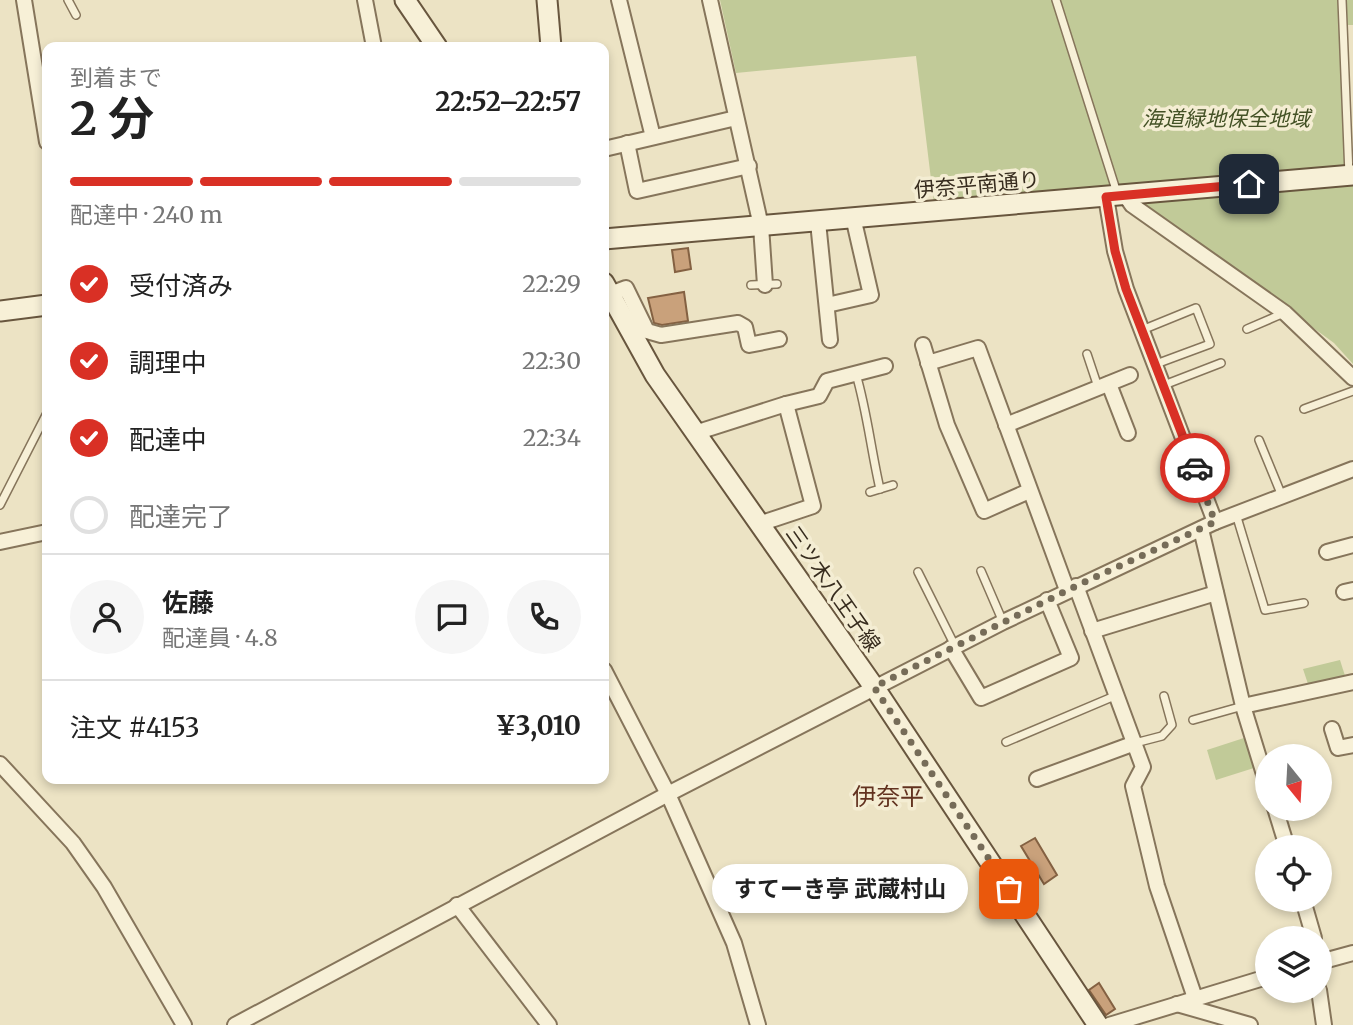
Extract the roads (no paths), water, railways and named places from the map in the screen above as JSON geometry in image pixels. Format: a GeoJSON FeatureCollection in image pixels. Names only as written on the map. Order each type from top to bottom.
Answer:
{"type":"FeatureCollection","features":[{"type":"Feature","properties":{"kind":"main road"},"geometry":{"type":"LineString","coordinates":[[405,0],[434,42]]}},
{"type":"Feature","properties":{"kind":"main road"},"geometry":{"type":"LineString","coordinates":[[547,0],[551,42]]}},
{"type":"Feature","properties":{"kind":"main road","name":"伊奈平南通り"},"geometry":{"type":"LineString","coordinates":[[609,239],[1351,176]]}},
{"type":"Feature","properties":{"kind":"main road","name":"三ツ木八王子線"},"geometry":{"type":"LineString","coordinates":[[609,292],[655,374],[874,687],[1098,1025]]}},
{"type":"Feature","properties":{"kind":"main road"},"geometry":{"type":"LineString","coordinates":[[0,311],[42,306]]}},
{"type":"Feature","properties":{"kind":"street"},"geometry":{"type":"LineString","coordinates":[[24,0],[42,111]]}},
{"type":"Feature","properties":{"kind":"street"},"geometry":{"type":"LineString","coordinates":[[365,0],[373,42]]}},
{"type":"Feature","properties":{"kind":"street"},"geometry":{"type":"LineString","coordinates":[[619,0],[653,138]]}},
{"type":"Feature","properties":{"kind":"street"},"geometry":{"type":"LineString","coordinates":[[710,0],[761,226],[764,285]]}},
{"type":"Feature","properties":{"kind":"street"},"geometry":{"type":"LineString","coordinates":[[609,148],[736,118]]}},
{"type":"Feature","properties":{"kind":"street"},"geometry":{"type":"LineString","coordinates":[[627,143],[637,191],[749,166]]}},
{"type":"Feature","properties":{"kind":"street"},"geometry":{"type":"LineString","coordinates":[[1255,746],[1216,593],[1208,525],[1164,385],[1126,289],[1115,251],[1116,196],[1285,313],[1353,378]]}},
{"type":"Feature","properties":{"kind":"street"},"geometry":{"type":"LineString","coordinates":[[827,305],[871,295],[853,217]]}},
{"type":"Feature","properties":{"kind":"street"},"geometry":{"type":"LineString","coordinates":[[818,222],[830,340]]}},
{"type":"Feature","properties":{"kind":"street"},"geometry":{"type":"LineString","coordinates":[[609,288],[626,288],[647,331],[661,335],[738,323],[745,327],[749,345],[779,339]]}},
{"type":"Feature","properties":{"kind":"street"},"geometry":{"type":"LineString","coordinates":[[923,345],[947,425],[984,510],[1029,491]]}},
{"type":"Feature","properties":{"kind":"street"},"geometry":{"type":"LineString","coordinates":[[928,363],[978,348],[1029,491],[1092,631],[1135,743],[1143,767],[1133,786],[1136,799],[1157,886],[1195,998]]}},
{"type":"Feature","properties":{"kind":"street"},"geometry":{"type":"LineString","coordinates":[[695,433],[819,396],[827,382],[885,366]]}},
{"type":"Feature","properties":{"kind":"street"},"geometry":{"type":"LineString","coordinates":[[1006,425],[1130,376]]}},
{"type":"Feature","properties":{"kind":"street"},"geometry":{"type":"LineString","coordinates":[[1104,386],[1128,433]]}},
{"type":"Feature","properties":{"kind":"street"},"geometry":{"type":"LineString","coordinates":[[759,524],[813,506],[786,404]]}},
{"type":"Feature","properties":{"kind":"street"},"geometry":{"type":"LineString","coordinates":[[235,1025],[668,794],[1071,588],[1208,525],[1353,469]]}},
{"type":"Feature","properties":{"kind":"street"},"geometry":{"type":"LineString","coordinates":[[0,542],[42,533]]}},
{"type":"Feature","properties":{"kind":"street"},"geometry":{"type":"LineString","coordinates":[[1327,552],[1353,545]]}},
{"type":"Feature","properties":{"kind":"street"},"geometry":{"type":"LineString","coordinates":[[1092,631],[1216,593]]}},
{"type":"Feature","properties":{"kind":"street"},"geometry":{"type":"LineString","coordinates":[[953,647],[981,698],[1071,658],[1047,600]]}},
{"type":"Feature","properties":{"kind":"street"},"geometry":{"type":"LineString","coordinates":[[609,680],[668,794],[734,943],[758,1025]]}},
{"type":"Feature","properties":{"kind":"street"},"geometry":{"type":"LineString","coordinates":[[1243,706],[1353,681]]}},
{"type":"Feature","properties":{"kind":"street"},"geometry":{"type":"LineString","coordinates":[[1332,729],[1338,748],[1353,745]]}},
{"type":"Feature","properties":{"kind":"street"},"geometry":{"type":"LineString","coordinates":[[1037,779],[1135,743]]}},
{"type":"Feature","properties":{"kind":"street"},"geometry":{"type":"LineString","coordinates":[[0,764],[73,843],[104,887],[184,1025]]}},
{"type":"Feature","properties":{"kind":"street"},"geometry":{"type":"LineString","coordinates":[[457,905],[548,1025]]}},
{"type":"Feature","properties":{"kind":"street"},"geometry":{"type":"LineString","coordinates":[[1332,959],[1353,953]]}},
{"type":"Feature","properties":{"kind":"street"},"geometry":{"type":"LineString","coordinates":[[1109,1025],[1255,980]]}},
{"type":"Feature","properties":{"kind":"street"},"geometry":{"type":"LineString","coordinates":[[1321,1003],[1324,1025]]}},
{"type":"Feature","properties":{"kind":"street"},"geometry":{"type":"LineString","coordinates":[[1176,1004],[1222,1021],[1250,1025]]}},
{"type":"Feature","properties":{"kind":"lane"},"geometry":{"type":"LineString","coordinates":[[68,0],[76,15]]}},
{"type":"Feature","properties":{"kind":"lane"},"geometry":{"type":"LineString","coordinates":[[1056,0],[1116,196]]}},
{"type":"Feature","properties":{"kind":"lane"},"geometry":{"type":"LineString","coordinates":[[1342,0],[1351,176]]}},
{"type":"Feature","properties":{"kind":"lane"},"geometry":{"type":"LineString","coordinates":[[1142,330],[1196,308],[1210,344],[1156,364]]}},
{"type":"Feature","properties":{"kind":"lane"},"geometry":{"type":"LineString","coordinates":[[1248,329],[1285,313]]}},
{"type":"Feature","properties":{"kind":"lane"},"geometry":{"type":"LineString","coordinates":[[1087,354],[1104,386]]}},
{"type":"Feature","properties":{"kind":"lane"},"geometry":{"type":"LineString","coordinates":[[1164,385],[1221,363]]}},
{"type":"Feature","properties":{"kind":"lane"},"geometry":{"type":"LineString","coordinates":[[856,373],[865,403],[880,489]]}},
{"type":"Feature","properties":{"kind":"lane"},"geometry":{"type":"LineString","coordinates":[[1304,409],[1353,391]]}},
{"type":"Feature","properties":{"kind":"lane"},"geometry":{"type":"LineString","coordinates":[[0,505],[42,423]]}},
{"type":"Feature","properties":{"kind":"lane"},"geometry":{"type":"LineString","coordinates":[[1259,440],[1282,496]]}},
{"type":"Feature","properties":{"kind":"lane"},"geometry":{"type":"LineString","coordinates":[[870,492],[893,485]]}},
{"type":"Feature","properties":{"kind":"lane"},"geometry":{"type":"LineString","coordinates":[[1236,514],[1265,610],[1304,603]]}},
{"type":"Feature","properties":{"kind":"lane"},"geometry":{"type":"LineString","coordinates":[[981,571],[1003,622]]}},
{"type":"Feature","properties":{"kind":"lane"},"geometry":{"type":"LineString","coordinates":[[918,572],[953,647]]}},
{"type":"Feature","properties":{"kind":"lane"},"geometry":{"type":"LineString","coordinates":[[1006,742],[1117,695]]}},
{"type":"Feature","properties":{"kind":"lane"},"geometry":{"type":"LineString","coordinates":[[1135,743],[1162,736],[1172,724],[1164,696]]}},
{"type":"Feature","properties":{"kind":"lane"},"geometry":{"type":"LineString","coordinates":[[1193,720],[1243,706]]}},
{"type":"Feature","properties":{"kind":"place","name":"すてーき亭 武蔵村山"},"geometry":{"type":"Point","coordinates":[1009,889]}},
{"type":"Feature","properties":{"kind":"district","name":"伊奈平"},"geometry":{"type":"Point","coordinates":[888,797]}},
{"type":"Feature","properties":{"kind":"park label","name":"海道緑地保全地域"},"geometry":{"type":"Point","coordinates":[1226,119]}}]}
